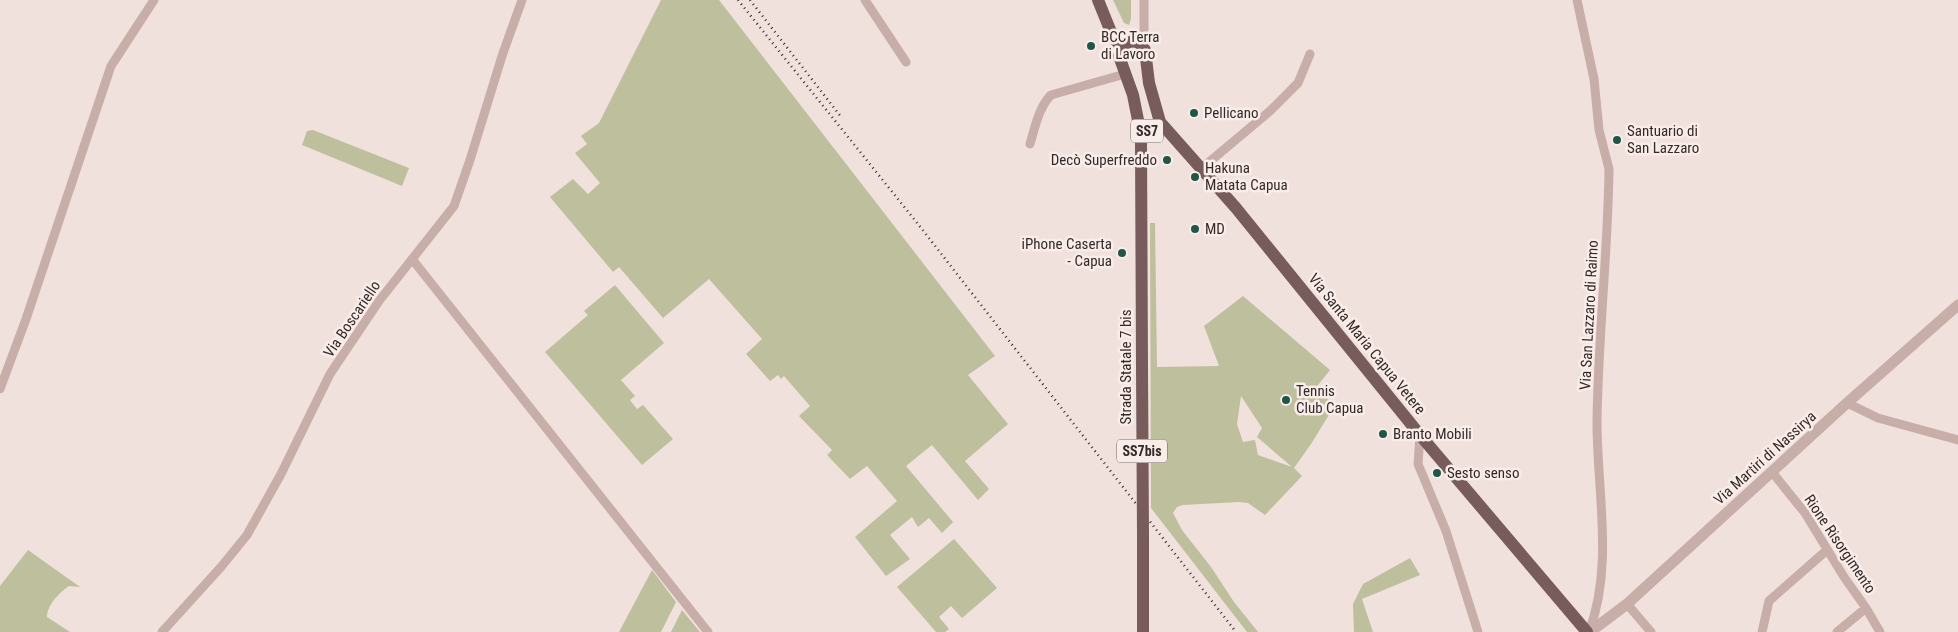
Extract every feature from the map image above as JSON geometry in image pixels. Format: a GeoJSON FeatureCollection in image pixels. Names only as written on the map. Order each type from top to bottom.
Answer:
{"type":"FeatureCollection","features":[{"type":"Feature","properties":{"kind":"main road","name":"SS7"},"geometry":{"type":"LineString","coordinates":[[1098,0],[1113,36],[1122,48],[1119,56],[1133,95],[1138,125],[1144,132],[1157,128],[1160,122],[1149,83],[1145,50],[1141,45]]}},
{"type":"Feature","properties":{"kind":"main road"},"geometry":{"type":"LineString","coordinates":[[1122,48],[1125,44],[1133,41],[1141,45]]}},
{"type":"Feature","properties":{"kind":"main road","name":"Via Santa Maria Capua Vetere"},"geometry":{"type":"LineString","coordinates":[[1160,122],[1202,168],[1420,435],[1589,632]]}},
{"type":"Feature","properties":{"kind":"main road","name":"Strada Statale 7 bis"},"geometry":{"type":"LineString","coordinates":[[1144,132],[1142,140],[1144,632]]}},
{"type":"Feature","properties":{"kind":"street"},"geometry":{"type":"LineString","coordinates":[[0,389],[26,319],[112,66],[154,0]]}},
{"type":"Feature","properties":{"kind":"street","name":"Via Boscariello"},"geometry":{"type":"LineString","coordinates":[[162,632],[221,567],[247,535],[330,374],[379,301],[454,206],[522,0]]}},
{"type":"Feature","properties":{"kind":"street"},"geometry":{"type":"LineString","coordinates":[[865,0],[906,62]]}},
{"type":"Feature","properties":{"kind":"street"},"geometry":{"type":"LineString","coordinates":[[1141,45],[1144,31],[1144,0]]}},
{"type":"Feature","properties":{"kind":"street","name":"Via San Lazzaro di Raimo"},"geometry":{"type":"LineString","coordinates":[[1577,0],[1594,79],[1599,130],[1610,169],[1597,421],[1603,513],[1602,560],[1595,616],[1589,632]]}},
{"type":"Feature","properties":{"kind":"street"},"geometry":{"type":"LineString","coordinates":[[1202,168],[1270,111],[1298,83],[1310,54]]}},
{"type":"Feature","properties":{"kind":"street"},"geometry":{"type":"LineString","coordinates":[[1030,144],[1040,112],[1051,95],[1126,74]]}},
{"type":"Feature","properties":{"kind":"street"},"geometry":{"type":"LineString","coordinates":[[412,259],[708,632]]}},
{"type":"Feature","properties":{"kind":"street","name":"Via Martiri di Nassirya"},"geometry":{"type":"LineString","coordinates":[[1589,632],[1626,604],[1958,305]]}},
{"type":"Feature","properties":{"kind":"street"},"geometry":{"type":"LineString","coordinates":[[1847,403],[1878,418],[1958,440]]}},
{"type":"Feature","properties":{"kind":"street"},"geometry":{"type":"LineString","coordinates":[[1420,435],[1418,464],[1446,532],[1478,632]]}},
{"type":"Feature","properties":{"kind":"street","name":"Rione Risorgimento"},"geometry":{"type":"LineString","coordinates":[[1772,472],[1805,513],[1880,632]]}},
{"type":"Feature","properties":{"kind":"street"},"geometry":{"type":"LineString","coordinates":[[1762,632],[1769,601],[1828,550]]}},
{"type":"Feature","properties":{"kind":"street"},"geometry":{"type":"LineString","coordinates":[[1626,604],[1651,632]]}},
{"type":"Feature","properties":{"kind":"street","name":"Rione Risorgimento"},"geometry":{"type":"LineString","coordinates":[[1836,632],[1866,608]]}},
{"type":"Feature","properties":{"kind":"green space"},"geometry":{"type":"Polygon","coordinates":[[[661,0],[719,0],[995,356],[968,375],[1008,424],[965,461],[989,489],[978,500],[932,445],[906,466],[953,522],[942,533],[929,518],[918,527],[912,517],[890,535],[910,559],[886,576],[855,537],[897,501],[867,466],[850,479],[827,455],[832,450],[799,416],[810,406],[784,376],[781,379],[778,375],[770,381],[746,354],[762,339],[709,279],[663,318],[619,267],[613,272],[550,197],[573,179],[588,194],[600,183],[575,153],[587,144],[581,136],[599,123],[661,0]]]}},
{"type":"Feature","properties":{"kind":"green space"},"geometry":{"type":"Polygon","coordinates":[[[1113,0],[1131,0],[1131,19],[1129,25],[1124,23],[1113,0]]]}},
{"type":"Feature","properties":{"kind":"green space"},"geometry":{"type":"Polygon","coordinates":[[[313,130],[409,168],[402,186],[302,145],[307,131],[313,130]]]}},
{"type":"Feature","properties":{"kind":"green space"},"geometry":{"type":"Polygon","coordinates":[[[1150,223],[1155,223],[1157,367],[1219,366],[1204,326],[1243,296],[1330,370],[1315,389],[1335,405],[1294,468],[1302,476],[1265,515],[1248,503],[1239,502],[1183,505],[1177,507],[1173,513],[1182,530],[1258,632],[1247,632],[1151,508],[1150,223]],[[1241,396],[1237,424],[1243,442],[1255,440],[1258,455],[1292,467],[1257,437],[1262,428],[1241,396]]]}},
{"type":"Feature","properties":{"kind":"green space"},"geometry":{"type":"Polygon","coordinates":[[[615,285],[664,343],[621,380],[635,396],[630,400],[637,409],[643,405],[673,439],[642,465],[545,352],[588,315],[584,311],[615,285]]]}},
{"type":"Feature","properties":{"kind":"green space"},"geometry":{"type":"Polygon","coordinates":[[[954,539],[997,588],[962,618],[951,606],[939,617],[949,629],[945,632],[936,632],[897,587],[954,539]]]}},
{"type":"Feature","properties":{"kind":"green space"},"geometry":{"type":"Polygon","coordinates":[[[28,550],[80,587],[69,586],[65,589],[55,599],[48,612],[47,617],[70,632],[0,632],[0,586],[28,550]]]}},
{"type":"Feature","properties":{"kind":"green space"},"geometry":{"type":"Polygon","coordinates":[[[1410,558],[1420,575],[1362,599],[1373,632],[1354,632],[1353,604],[1363,584],[1410,558]]]}},
{"type":"Feature","properties":{"kind":"green space"},"geometry":{"type":"Polygon","coordinates":[[[652,570],[676,602],[661,632],[619,632],[652,570]]]}},
{"type":"Feature","properties":{"kind":"green space"},"geometry":{"type":"Polygon","coordinates":[[[682,610],[700,632],[671,632],[682,610]]]}},
{"type":"Feature","properties":{"kind":"railway"},"geometry":{"type":"LineString","coordinates":[[738,0],[918,224],[1236,632]]}},
{"type":"Feature","properties":{"kind":"railway"},"geometry":{"type":"LineString","coordinates":[[750,0],[842,118]]}},
{"type":"Feature","properties":{"kind":"place","name":"BCC Terra di Lavoro"},"geometry":{"type":"Point","coordinates":[1091,46]}},
{"type":"Feature","properties":{"kind":"place","name":"Pellicano"},"geometry":{"type":"Point","coordinates":[1194,113]}},
{"type":"Feature","properties":{"kind":"place","name":"Santuario di San Lazzaro"},"geometry":{"type":"Point","coordinates":[1617,140]}},
{"type":"Feature","properties":{"kind":"place","name":"Decò Superfreddo"},"geometry":{"type":"Point","coordinates":[1167,160]}},
{"type":"Feature","properties":{"kind":"place","name":"Hakuna Matata Capua"},"geometry":{"type":"Point","coordinates":[1195,177]}},
{"type":"Feature","properties":{"kind":"place","name":"MD"},"geometry":{"type":"Point","coordinates":[1195,229]}},
{"type":"Feature","properties":{"kind":"place","name":"iPhone Caserta - Capua"},"geometry":{"type":"Point","coordinates":[1122,253]}},
{"type":"Feature","properties":{"kind":"place","name":"Tennis Club Capua"},"geometry":{"type":"Point","coordinates":[1286,400]}},
{"type":"Feature","properties":{"kind":"place","name":"Branto Mobili"},"geometry":{"type":"Point","coordinates":[1383,434]}},
{"type":"Feature","properties":{"kind":"place","name":"Sesto senso"},"geometry":{"type":"Point","coordinates":[1437,473]}}]}
